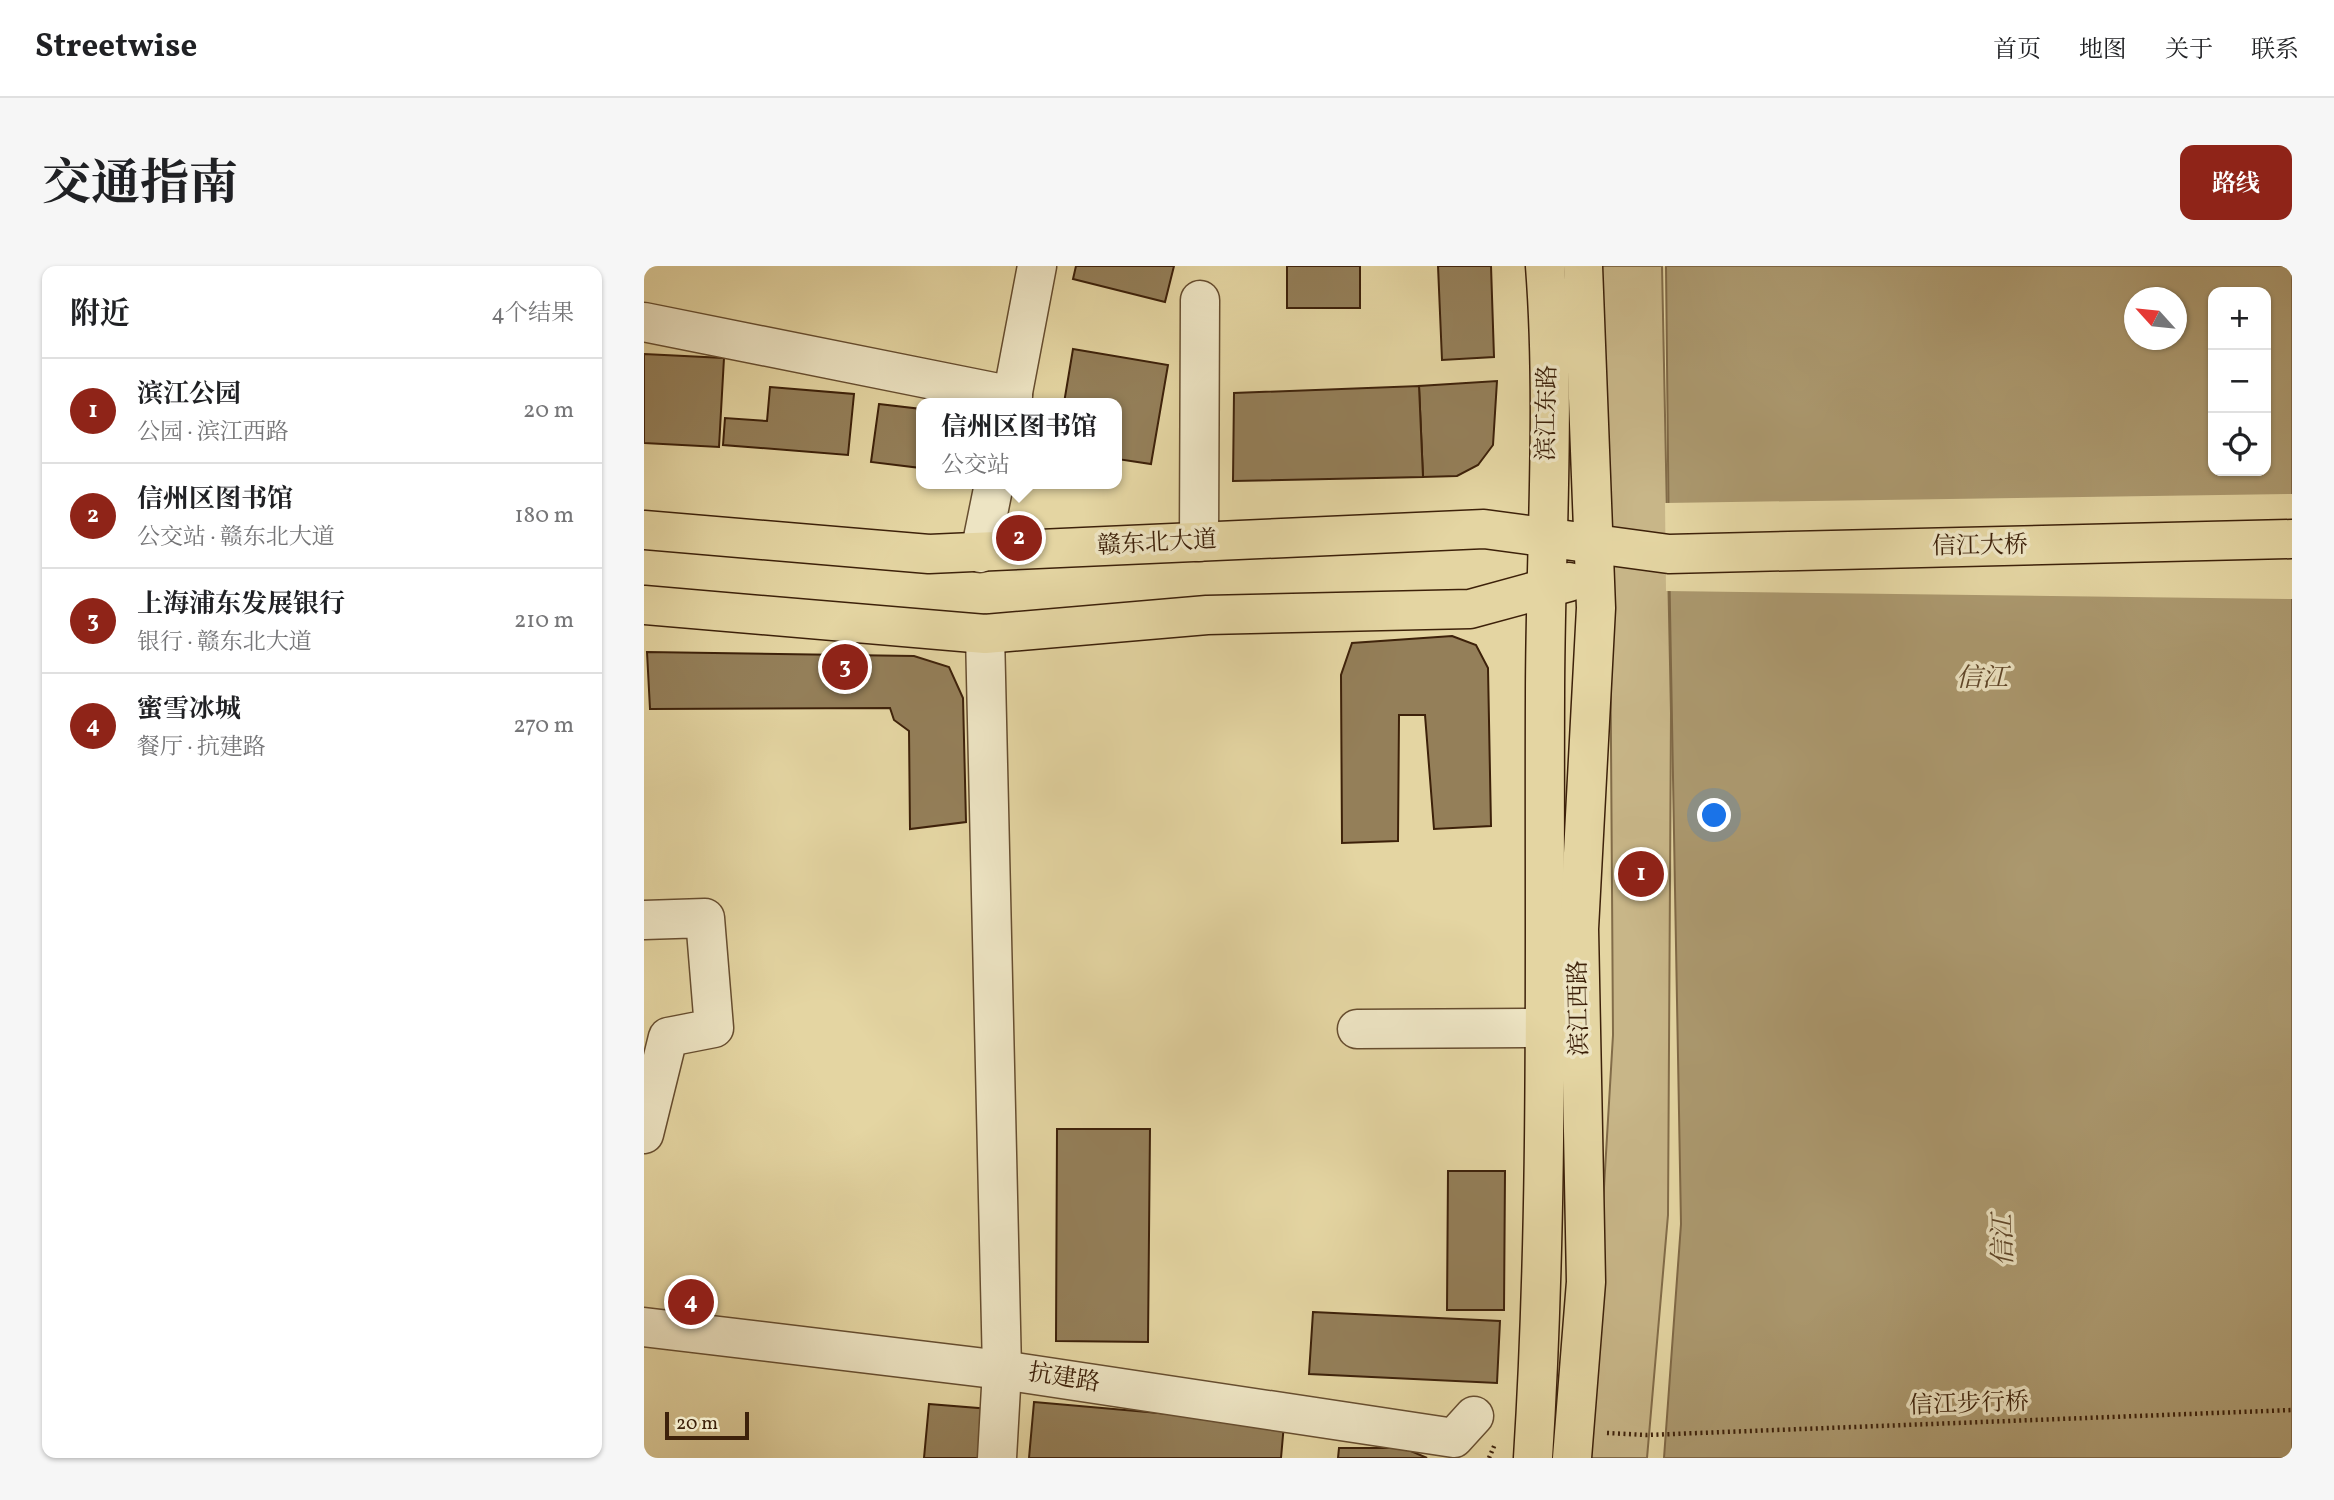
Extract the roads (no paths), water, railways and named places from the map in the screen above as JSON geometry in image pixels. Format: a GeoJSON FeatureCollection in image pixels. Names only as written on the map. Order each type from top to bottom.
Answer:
{"type":"FeatureCollection","features":[{"type":"Feature","properties":{"kind":"main road","name":"滨江东路"},"geometry":{"type":"LineString","coordinates":[[1545,266],[1550,328],[1546,562]]}},
{"type":"Feature","properties":{"kind":"main road","name":"滨江东路"},"geometry":{"type":"LineString","coordinates":[[1583,266],[1594,559]]}},
{"type":"Feature","properties":{"kind":"main road","name":"赣东北大道"},"geometry":{"type":"LineString","coordinates":[[644,530],[929,554],[1483,528],[1546,562],[1669,554]]}},
{"type":"Feature","properties":{"kind":"main road","name":"信江大桥"},"geometry":{"type":"LineString","coordinates":[[1669,554],[2292,540]]}},
{"type":"Feature","properties":{"kind":"main road"},"geometry":{"type":"LineString","coordinates":[[644,605],[985,634],[1207,615],[1470,610],[1546,562],[1594,559]]}},
{"type":"Feature","properties":{"kind":"main road","name":"滨江西路"},"geometry":{"type":"LineString","coordinates":[[1572,1458],[1586,1282],[1579,929],[1596,608],[1594,559]]}},
{"type":"Feature","properties":{"kind":"main road","name":"滨江西路"},"geometry":{"type":"LineString","coordinates":[[1533,1458],[1538,1379],[1546,1028],[1546,562]]}},
{"type":"Feature","properties":{"kind":"street"},"geometry":{"type":"LineString","coordinates":[[1012,398],[1031,267]]}},
{"type":"Feature","properties":{"kind":"street"},"geometry":{"type":"LineString","coordinates":[[1199,542],[1200,300]]}},
{"type":"Feature","properties":{"kind":"street"},"geometry":{"type":"LineString","coordinates":[[644,322],[1003,398]]}},
{"type":"Feature","properties":{"kind":"street"},"geometry":{"type":"LineString","coordinates":[[979,553],[993,489]]}},
{"type":"Feature","properties":{"kind":"street"},"geometry":{"type":"LineString","coordinates":[[985,634],[1002,1370],[997,1458]]}},
{"type":"Feature","properties":{"kind":"street"},"geometry":{"type":"LineString","coordinates":[[644,920],[705,918],[714,1028],[668,1037],[644,1134]]}},
{"type":"Feature","properties":{"kind":"street"},"geometry":{"type":"LineString","coordinates":[[1357,1028],[1546,1028]]}},
{"type":"Feature","properties":{"kind":"street","name":"抗建路"},"geometry":{"type":"LineString","coordinates":[[644,1328],[1002,1370],[1472,1438]]}},
{"type":"Feature","properties":{"kind":"water","name":"信江"},"geometry":{"type":"Polygon","coordinates":[[[1666,266],[2292,266],[2292,1458],[1664,1458],[1681,1224],[1666,266]]]}},
{"type":"Feature","properties":{"kind":"place","name":"信州区图书馆"},"geometry":{"type":"Point","coordinates":[1019,538]}},
{"type":"Feature","properties":{"kind":"place","name":"上海浦东发展银行"},"geometry":{"type":"Point","coordinates":[845,667]}},
{"type":"Feature","properties":{"kind":"place","name":"滨江公园"},"geometry":{"type":"Point","coordinates":[1641,874]}},
{"type":"Feature","properties":{"kind":"place","name":"蜜雪冰城"},"geometry":{"type":"Point","coordinates":[691,1302]}}]}
